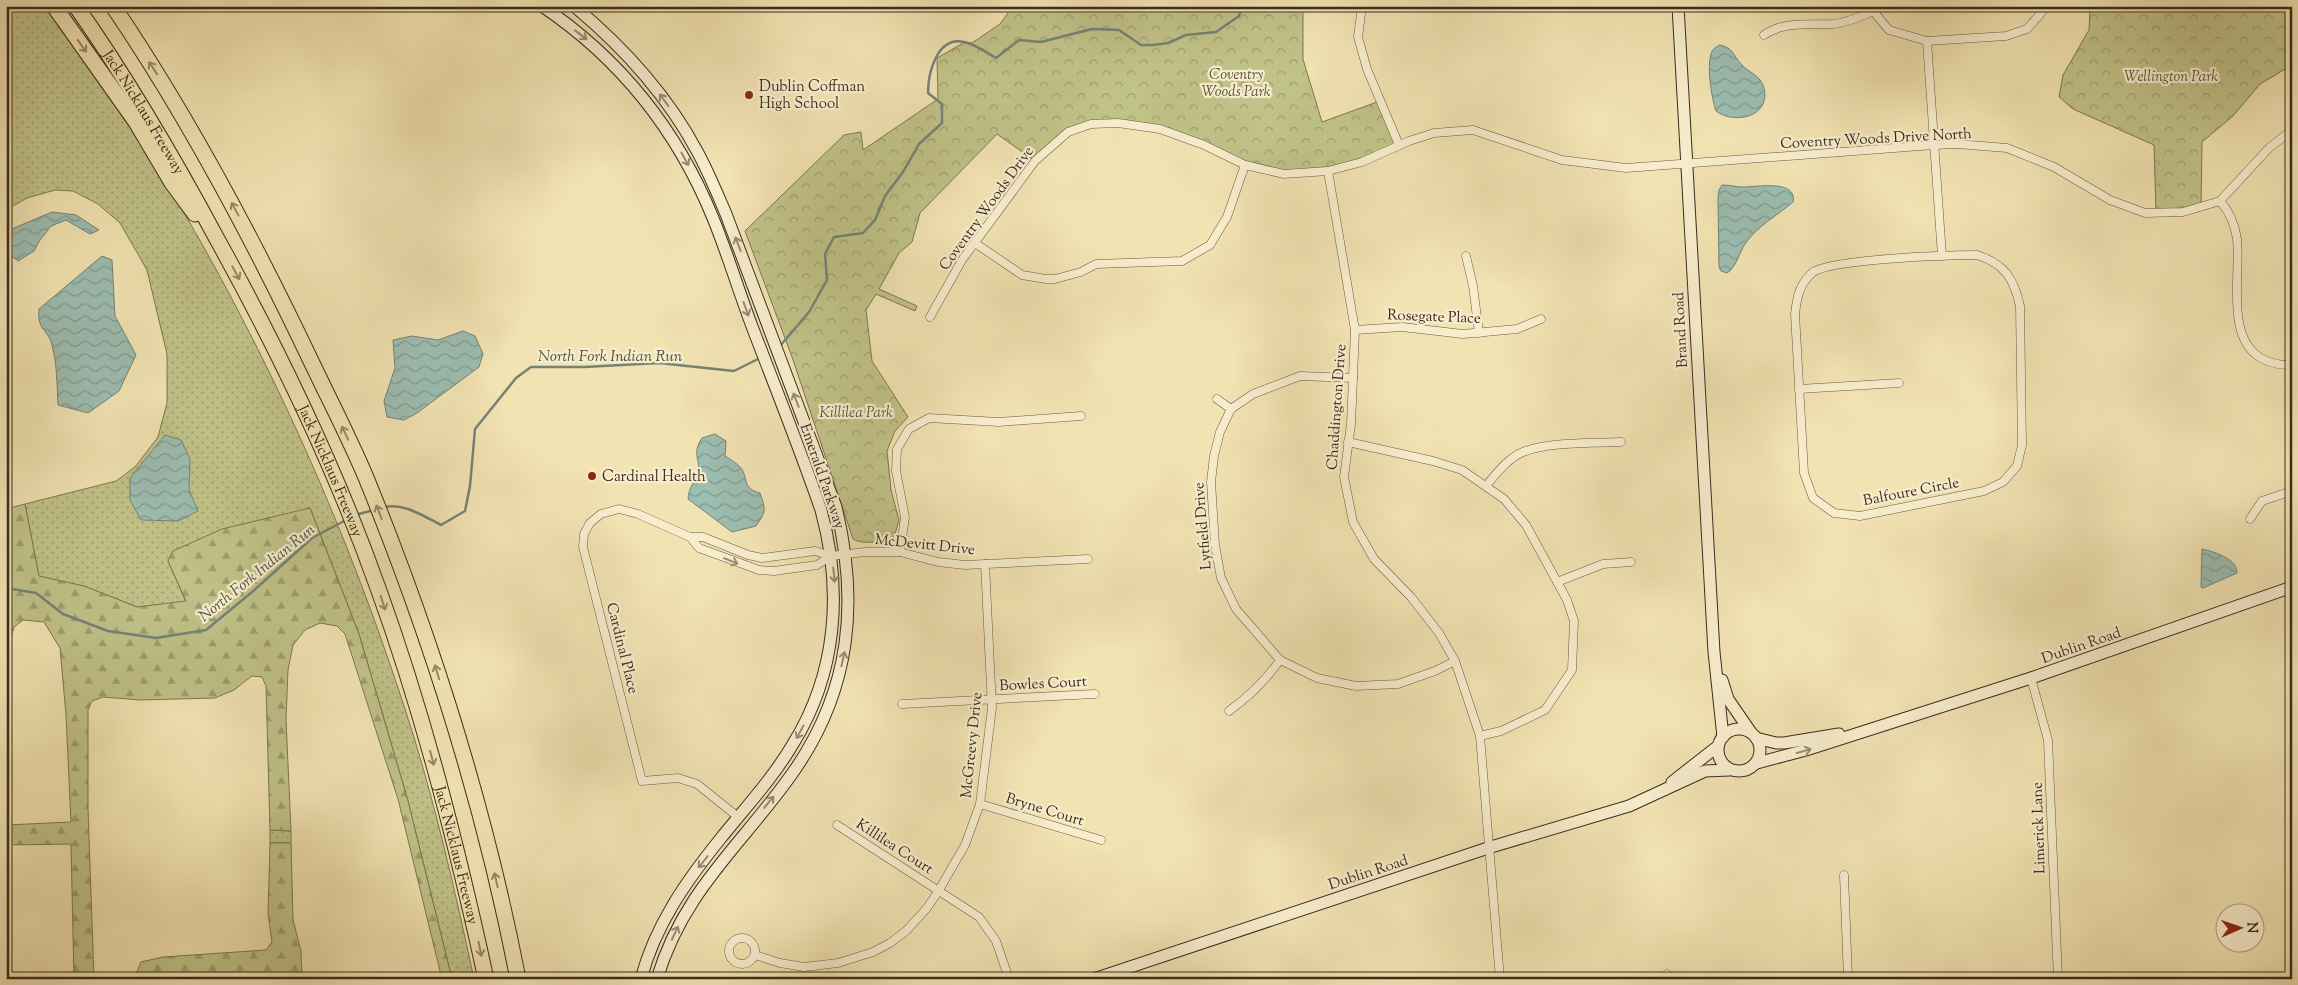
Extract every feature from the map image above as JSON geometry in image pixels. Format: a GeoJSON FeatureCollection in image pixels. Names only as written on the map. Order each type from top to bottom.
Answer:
{"type":"FeatureCollection","features":[{"type":"Feature","properties":{"kind":"highway"},"geometry":{"type":"LineString","coordinates":[[54,6],[136,122],[172,183],[226,254]]}},
{"type":"Feature","properties":{"kind":"highway","name":"Jack Nicklaus Freeway"},"geometry":{"type":"LineString","coordinates":[[76,6],[97,36],[174,159],[226,254],[315,429],[366,557],[423,724],[459,856],[486,979]]}},
{"type":"Feature","properties":{"kind":"highway","name":"Jack Nicklaus Freeway"},"geometry":{"type":"LineString","coordinates":[[113,6],[158,76],[232,203],[267,268],[366,477],[431,651],[452,719],[490,852],[518,979]]}},
{"type":"Feature","properties":{"kind":"main road","name":"Emerald Parkway"},"geometry":{"type":"LineString","coordinates":[[542,6],[588,41],[629,81],[667,129],[687,163],[713,218],[821,510],[831,556],[835,612],[828,660],[809,716],[779,766],[689,878],[673,903],[641,979]]}},
{"type":"Feature","properties":{"kind":"main road","name":"Emerald Parkway"},"geometry":{"type":"LineString","coordinates":[[574,6],[596,25],[651,82],[696,149],[726,214],[836,507],[850,592],[847,636],[834,691],[823,720],[793,772],[698,892],[674,935],[657,979]]}},
{"type":"Feature","properties":{"kind":"main road","name":"Brand Road"},"geometry":{"type":"LineString","coordinates":[[1678,6],[1685,164],[1708,514],[1720,741]]}},
{"type":"Feature","properties":{"kind":"main road","name":"Dublin Road"},"geometry":{"type":"LineString","coordinates":[[1756,763],[1806,750],[2031,678],[2292,587]]}},
{"type":"Feature","properties":{"kind":"main road","name":"Brand Road"},"geometry":{"type":"LineString","coordinates":[[1714,652],[1728,699],[1739,718],[1753,735]]}},
{"type":"Feature","properties":{"kind":"main road","name":"Dublin Road"},"geometry":{"type":"LineString","coordinates":[[1753,735],[1784,743],[1878,727]]}},
{"type":"Feature","properties":{"kind":"main road"},"geometry":{"type":"LineString","coordinates":[[1739,729],[1753,735],[1760,750],[1756,763],[1741,772],[1730,770],[1720,760],[1720,741],[1733,730],[1739,729]]}},
{"type":"Feature","properties":{"kind":"main road","name":"Dublin Road"},"geometry":{"type":"LineString","coordinates":[[1652,797],[1720,741]]}},
{"type":"Feature","properties":{"kind":"main road","name":"Dublin Road"},"geometry":{"type":"LineString","coordinates":[[1094,979],[1491,847],[1629,806],[1705,771],[1730,770]]}},
{"type":"Feature","properties":{"kind":"street"},"geometry":{"type":"LineString","coordinates":[[1362,6],[1358,37],[1366,69],[1399,145]]}},
{"type":"Feature","properties":{"kind":"street"},"geometry":{"type":"LineString","coordinates":[[1764,35],[1773,28],[1792,25],[1834,24],[1859,18],[1872,9],[1889,30],[1927,41],[2006,36],[2027,29],[2042,12],[2044,6]]}},
{"type":"Feature","properties":{"kind":"street"},"geometry":{"type":"LineString","coordinates":[[1927,41],[1942,256]]}},
{"type":"Feature","properties":{"kind":"street","name":"Coventry Woods Drive"},"geometry":{"type":"LineString","coordinates":[[930,317],[962,260],[1035,161],[1068,132],[1092,124],[1118,123],[1160,129],[1204,145],[1245,165],[1284,174],[1328,171],[1362,162],[1399,145],[1434,133],[1473,130],[1562,160],[1626,168],[1685,164]]}},
{"type":"Feature","properties":{"kind":"street"},"geometry":{"type":"LineString","coordinates":[[2292,130],[2269,148],[2220,201],[2228,211],[2237,238],[2239,329],[2246,345],[2258,357],[2274,364],[2292,364]]}},
{"type":"Feature","properties":{"kind":"street","name":"Coventry Woods Drive North"},"geometry":{"type":"LineString","coordinates":[[1685,164],[1957,144],[2007,148],[2054,167],[2110,200],[2145,213],[2183,212],[2220,201]]}},
{"type":"Feature","properties":{"kind":"street"},"geometry":{"type":"LineString","coordinates":[[975,243],[1022,275],[1046,279],[1054,279],[1081,272],[1096,264],[1182,261],[1210,244],[1227,217],[1245,165]]}},
{"type":"Feature","properties":{"kind":"street","name":"Chaddington Drive"},"geometry":{"type":"LineString","coordinates":[[1328,171],[1355,330],[1353,378],[1344,476],[1353,522],[1374,558],[1411,597],[1439,633],[1455,661],[1480,736],[1491,847],[1500,979]]}},
{"type":"Feature","properties":{"kind":"street","name":"Balfoure Circle"},"geometry":{"type":"LineString","coordinates":[[1977,255],[1988,259],[2005,270],[2016,286],[2020,306],[2022,445],[2017,466],[2003,482],[1984,491],[1860,516],[1834,513],[1813,498],[1804,473],[1795,314],[1798,290],[1813,272],[1836,264],[1942,256],[1977,255]]}},
{"type":"Feature","properties":{"kind":"street"},"geometry":{"type":"LineString","coordinates":[[1466,256],[1473,286],[1479,332]]}},
{"type":"Feature","properties":{"kind":"street","name":"Rosegate Place"},"geometry":{"type":"LineString","coordinates":[[1355,330],[1402,327],[1454,333],[1479,332],[1517,329],[1540,319]]}},
{"type":"Feature","properties":{"kind":"street"},"geometry":{"type":"LineString","coordinates":[[1216,399],[1231,409],[1253,394],[1300,376],[1353,378]]}},
{"type":"Feature","properties":{"kind":"street"},"geometry":{"type":"LineString","coordinates":[[1799,389],[1899,382]]}},
{"type":"Feature","properties":{"kind":"street","name":"Lytfield Drive"},"geometry":{"type":"LineString","coordinates":[[1231,409],[1220,432],[1214,456],[1211,482],[1215,545],[1221,578],[1236,609],[1280,660],[1318,678],[1356,686],[1398,684],[1455,661]]}},
{"type":"Feature","properties":{"kind":"street"},"geometry":{"type":"LineString","coordinates":[[900,552],[905,517],[896,471],[897,449],[909,429],[929,418],[1000,422],[1081,416]]}},
{"type":"Feature","properties":{"kind":"street"},"geometry":{"type":"LineString","coordinates":[[1348,442],[1433,461],[1462,470],[1486,486],[1504,499],[1526,525],[1567,600],[1574,621],[1572,670],[1545,710],[1501,731],[1480,736]]}},
{"type":"Feature","properties":{"kind":"street"},"geometry":{"type":"LineString","coordinates":[[1486,486],[1500,468],[1523,452],[1550,446],[1621,442]]}},
{"type":"Feature","properties":{"kind":"street"},"geometry":{"type":"LineString","coordinates":[[2250,519],[2262,501],[2292,491]]}},
{"type":"Feature","properties":{"kind":"street","name":"Cardinal Place"},"geometry":{"type":"LineString","coordinates":[[738,817],[697,784],[678,778],[642,781],[583,547],[584,534],[590,523],[601,514],[619,510],[638,514],[690,537],[704,537],[748,555],[762,558],[815,551],[831,556]]}},
{"type":"Feature","properties":{"kind":"street","name":"Cardinal Place"},"geometry":{"type":"LineString","coordinates":[[690,537],[699,548],[759,570],[774,571],[817,565],[831,556]]}},
{"type":"Feature","properties":{"kind":"street","name":"McDevitt Drive"},"geometry":{"type":"LineString","coordinates":[[831,556],[865,552],[900,552],[938,562],[965,565],[1088,559]]}},
{"type":"Feature","properties":{"kind":"street"},"geometry":{"type":"LineString","coordinates":[[1557,582],[1603,564],[1631,562]]}},
{"type":"Feature","properties":{"kind":"street","name":"McGreevy Drive"},"geometry":{"type":"LineString","coordinates":[[755,954],[780,963],[804,967],[838,963],[873,952],[906,931],[927,908],[938,890],[965,844],[980,804],[992,700],[985,564]]}},
{"type":"Feature","properties":{"kind":"street"},"geometry":{"type":"LineString","coordinates":[[1229,711],[1250,696],[1265,681],[1280,660]]}},
{"type":"Feature","properties":{"kind":"street","name":"Limerick Lane"},"geometry":{"type":"LineString","coordinates":[[2031,678],[2048,740],[2058,979]]}},
{"type":"Feature","properties":{"kind":"street","name":"Bowles Court"},"geometry":{"type":"LineString","coordinates":[[902,704],[1095,694]]}},
{"type":"Feature","properties":{"kind":"street","name":"Bryne Court"},"geometry":{"type":"LineString","coordinates":[[980,804],[1101,840]]}},
{"type":"Feature","properties":{"kind":"street","name":"Killilea Court"},"geometry":{"type":"LineString","coordinates":[[837,825],[972,911],[986,924],[996,941],[1009,979]]}},
{"type":"Feature","properties":{"kind":"street"},"geometry":{"type":"LineString","coordinates":[[1844,875],[1848,979]]}},
{"type":"Feature","properties":{"kind":"green space"},"geometry":{"type":"Polygon","coordinates":[[[6,6],[49,6],[105,87],[158,169],[208,254],[296,428],[335,518],[371,610],[414,737],[451,875],[474,979],[452,979],[408,801],[359,634],[310,508],[168,561],[186,602],[137,607],[84,586],[39,577],[25,504],[116,481],[135,467],[158,437],[167,403],[167,354],[147,270],[120,223],[98,204],[73,191],[55,190],[27,198],[6,210],[6,6]]]}},
{"type":"Feature","properties":{"kind":"green space","name":"Coventry Woods Park"},"geometry":{"type":"Polygon","coordinates":[[[1013,6],[1303,6],[1303,59],[1322,122],[1380,101],[1399,145],[1328,171],[1284,174],[1245,165],[1160,129],[1092,124],[1068,132],[1035,161],[997,134],[920,213],[912,242],[899,253],[879,289],[917,306],[915,311],[876,294],[866,310],[872,361],[908,417],[895,431],[887,451],[891,490],[899,520],[894,537],[873,542],[857,541],[853,539],[792,357],[745,231],[844,135],[861,132],[863,150],[938,99],[937,58],[965,42],[972,43],[1000,24],[1013,6]]]}},
{"type":"Feature","properties":{"kind":"green space","name":"Wellington Park"},"geometry":{"type":"Polygon","coordinates":[[[2090,6],[2292,6],[2292,65],[2260,84],[2233,116],[2202,142],[2201,207],[2156,213],[2154,145],[2073,109],[2059,97],[2063,75],[2089,30],[2090,6]]]}},
{"type":"Feature","properties":{"kind":"green space"},"geometry":{"type":"Polygon","coordinates":[[[25,504],[39,576],[84,586],[137,607],[186,601],[168,561],[173,551],[222,529],[310,508],[359,634],[408,801],[452,979],[442,979],[398,799],[345,634],[337,626],[320,623],[305,630],[293,645],[288,670],[286,719],[291,831],[270,830],[266,686],[262,677],[252,676],[234,690],[215,698],[140,700],[103,697],[92,701],[88,710],[88,809],[94,979],[74,979],[71,844],[6,845],[6,825],[71,822],[66,715],[60,648],[44,622],[23,620],[14,627],[6,658],[6,509],[25,504]]]}},
{"type":"Feature","properties":{"kind":"green space"},"geometry":{"type":"Polygon","coordinates":[[[270,830],[291,831],[291,843],[270,843],[270,830]]]}},
{"type":"Feature","properties":{"kind":"green space"},"geometry":{"type":"Polygon","coordinates":[[[270,843],[291,843],[293,920],[301,951],[302,979],[237,979],[235,973],[173,973],[163,979],[134,979],[141,962],[163,957],[266,950],[272,942],[268,914],[270,843]]]}},
{"type":"Feature","properties":{"kind":"water"},"geometry":{"type":"Polygon","coordinates":[[[1719,45],[1730,50],[1741,64],[1759,79],[1763,85],[1765,95],[1763,104],[1751,115],[1733,117],[1716,111],[1709,71],[1711,55],[1713,50],[1719,45]]]}},
{"type":"Feature","properties":{"kind":"water"},"geometry":{"type":"Polygon","coordinates":[[[1722,185],[1783,187],[1793,195],[1793,202],[1761,226],[1750,238],[1733,268],[1727,273],[1721,271],[1719,267],[1718,198],[1722,185]]]}},
{"type":"Feature","properties":{"kind":"water"},"geometry":{"type":"Polygon","coordinates":[[[52,212],[76,215],[99,230],[90,234],[66,220],[51,226],[34,251],[18,261],[6,252],[6,238],[14,228],[52,212]]]}},
{"type":"Feature","properties":{"kind":"water"},"geometry":{"type":"Polygon","coordinates":[[[102,256],[112,260],[115,316],[136,355],[119,391],[88,413],[58,405],[54,352],[48,335],[41,326],[39,309],[102,256]]]}},
{"type":"Feature","properties":{"kind":"water"},"geometry":{"type":"Polygon","coordinates":[[[463,331],[475,336],[483,354],[479,367],[417,413],[404,420],[387,417],[384,401],[395,368],[393,340],[412,336],[438,340],[463,331]]]}},
{"type":"Feature","properties":{"kind":"water"},"geometry":{"type":"Polygon","coordinates":[[[715,434],[726,441],[725,456],[736,463],[742,470],[747,485],[760,493],[764,511],[756,526],[732,532],[688,499],[699,468],[697,449],[699,444],[702,438],[715,434]]]}},
{"type":"Feature","properties":{"kind":"water"},"geometry":{"type":"Polygon","coordinates":[[[165,435],[181,440],[190,459],[189,490],[198,511],[178,521],[141,520],[130,500],[130,478],[165,435]]]}},
{"type":"Feature","properties":{"kind":"water"},"geometry":{"type":"Polygon","coordinates":[[[2202,549],[2224,556],[2233,563],[2237,573],[2203,588],[2201,587],[2202,549]]]}},
{"type":"Feature","properties":{"kind":"waterway","name":"North Fork Indian Run"},"geometry":{"type":"LineString","coordinates":[[780,346],[809,312],[827,280],[825,254],[834,237],[863,233],[875,220],[885,196],[903,172],[919,144],[942,123],[942,104],[928,93],[928,85],[932,66],[941,50],[947,45],[955,42],[968,43],[996,58],[1019,40],[1041,42],[1092,29],[1119,30],[1141,45],[1153,45],[1168,43],[1186,35],[1216,32],[1239,16],[1242,6]]}},
{"type":"Feature","properties":{"kind":"waterway","name":"North Fork Indian Run"},"geometry":{"type":"LineString","coordinates":[[384,507],[392,506],[407,509],[441,525],[465,511],[470,486],[475,429],[516,378],[531,367],[584,367],[659,363],[734,371],[760,358]]}},
{"type":"Feature","properties":{"kind":"waterway","name":"North Fork Indian Run"},"geometry":{"type":"LineString","coordinates":[[355,515],[374,510]]}},
{"type":"Feature","properties":{"kind":"waterway","name":"North Fork Indian Run"},"geometry":{"type":"LineString","coordinates":[[6,588],[36,593],[63,614],[108,631],[156,638],[206,630],[312,538],[346,520]]}},
{"type":"Feature","properties":{"kind":"place","name":"Dublin Coffman High School"},"geometry":{"type":"Point","coordinates":[749,95]}},
{"type":"Feature","properties":{"kind":"place","name":"Cardinal Health"},"geometry":{"type":"Point","coordinates":[592,476]}},
{"type":"Feature","properties":{"kind":"park label","name":"Killilea Park"},"geometry":{"type":"Point","coordinates":[856,412]}}]}
